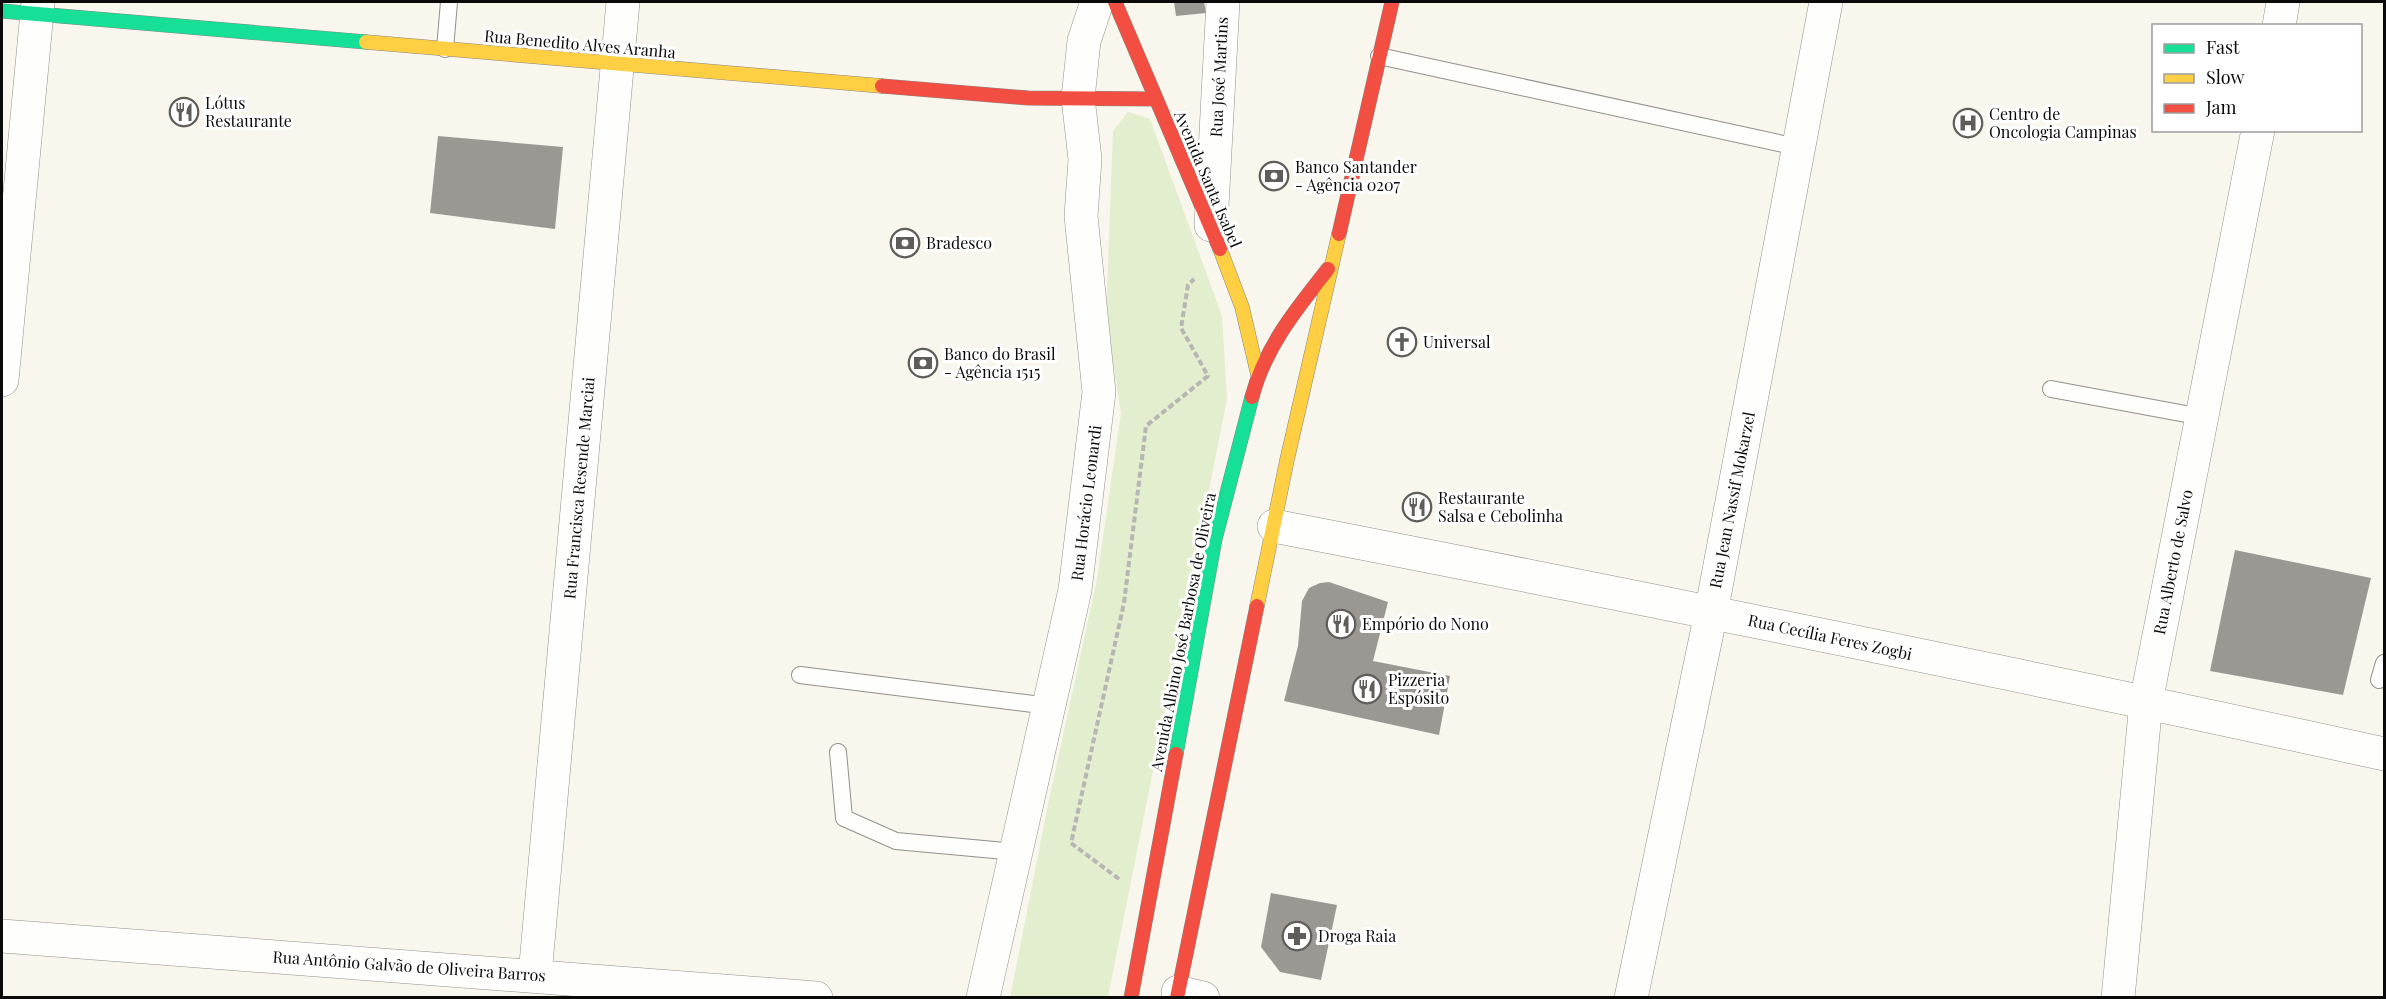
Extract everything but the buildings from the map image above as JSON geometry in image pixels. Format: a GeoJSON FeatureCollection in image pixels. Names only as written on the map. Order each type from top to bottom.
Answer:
{"type":"FeatureCollection","features":[{"type":"Feature","properties":{"kind":"main road","name":"Avenida Santa Isabel"},"geometry":{"type":"LineString","coordinates":[[1115,2],[1211,225],[1242,308],[1258,375],[1266,396]]}},
{"type":"Feature","properties":{"kind":"main road","name":"Avenida Albino José Barbosa de Oliveira"},"geometry":{"type":"LineString","coordinates":[[1186,996],[1287,460],[1392,2]]}},
{"type":"Feature","properties":{"kind":"main road","name":"Rua Benedito Alves Aranha"},"geometry":{"type":"LineString","coordinates":[[2,11],[37,8],[445,49],[1028,98],[1156,99]]}},
{"type":"Feature","properties":{"kind":"main road","name":"Avenida Albino José Barbosa de Oliveira"},"geometry":{"type":"LineString","coordinates":[[1131,998],[1215,539],[1258,375],[1289,318],[1334,260]]}},
{"type":"Feature","properties":{"kind":"main road"},"geometry":{"type":"LineString","coordinates":[[1280,439],[1287,460]]}},
{"type":"Feature","properties":{"kind":"street","name":"Rua Francisca Resende Marciai"},"geometry":{"type":"LineString","coordinates":[[535,975],[623,2]]}},
{"type":"Feature","properties":{"kind":"street","name":"Rua Horácio Leonardi"},"geometry":{"type":"LineString","coordinates":[[983,998],[1075,590],[1099,392],[1081,216],[1085,159],[1078,98],[1084,41],[1097,2]]}},
{"type":"Feature","properties":{"kind":"street","name":"Rua José Martins"},"geometry":{"type":"LineString","coordinates":[[1211,225],[1223,2]]}},
{"type":"Feature","properties":{"kind":"street","name":"Rua Jean Nassif Mokarzel"},"geometry":{"type":"LineString","coordinates":[[1631,998],[1711,612],[1826,2]]}},
{"type":"Feature","properties":{"kind":"street"},"geometry":{"type":"LineString","coordinates":[[2279,24],[2283,2]]}},
{"type":"Feature","properties":{"kind":"street"},"geometry":{"type":"LineString","coordinates":[[2,380],[37,8]]}},
{"type":"Feature","properties":{"kind":"street","name":"Rua Alberto de Salvo"},"geometry":{"type":"LineString","coordinates":[[2118,998],[2145,702],[2258,132]]}},
{"type":"Feature","properties":{"kind":"street","name":"Rua Cecília Feres Zogbi"},"geometry":{"type":"LineString","coordinates":[[1274,526],[1711,612],[2385,754]]}},
{"type":"Feature","properties":{"kind":"street","name":"Rua Antônio Galvão de Oliveira Barros"},"geometry":{"type":"LineString","coordinates":[[2,936],[816,998]]}},
{"type":"Feature","properties":{"kind":"lane"},"geometry":{"type":"LineString","coordinates":[[445,49],[449,2]]}},
{"type":"Feature","properties":{"kind":"lane"},"geometry":{"type":"LineString","coordinates":[[1379,56],[1797,147]]}},
{"type":"Feature","properties":{"kind":"lane"},"geometry":{"type":"LineString","coordinates":[[2051,389],[2202,417]]}},
{"type":"Feature","properties":{"kind":"lane"},"geometry":{"type":"LineString","coordinates":[[2379,680],[2385,663]]}},
{"type":"Feature","properties":{"kind":"lane"},"geometry":{"type":"LineString","coordinates":[[801,675],[1049,706]]}},
{"type":"Feature","properties":{"kind":"lane"},"geometry":{"type":"LineString","coordinates":[[838,752],[844,818],[896,841],[1016,852]]}},
{"type":"Feature","properties":{"kind":"path"},"geometry":{"type":"LineString","coordinates":[[1124,882],[1071,843],[1124,603],[1146,426],[1208,376],[1181,328],[1188,285],[1204,269],[1224,260]]}},
{"type":"Feature","properties":{"kind":"green space"},"geometry":{"type":"Polygon","coordinates":[[[1128,112],[1150,119],[1222,316],[1227,399],[1108,997],[1010,998],[1047,809],[1097,579],[1121,413],[1106,318],[1113,131],[1128,112]]]}},
{"type":"Feature","properties":{"kind":"traffic: fast"},"geometry":{"type":"LineString","coordinates":[[2,11],[366,42]]}},
{"type":"Feature","properties":{"kind":"traffic: fast"},"geometry":{"type":"LineString","coordinates":[[1176,754],[1215,539],[1252,397]]}},
{"type":"Feature","properties":{"kind":"traffic: slow"},"geometry":{"type":"LineString","coordinates":[[366,42],[882,86]]}},
{"type":"Feature","properties":{"kind":"traffic: slow"},"geometry":{"type":"LineString","coordinates":[[1257,606],[1287,460],[1339,234]]}},
{"type":"Feature","properties":{"kind":"traffic: slow"},"geometry":{"type":"LineString","coordinates":[[1220,249],[1242,307],[1258,375]]}},
{"type":"Feature","properties":{"kind":"traffic: jam"},"geometry":{"type":"LineString","coordinates":[[1115,2],[1220,249]]}},
{"type":"Feature","properties":{"kind":"traffic: jam"},"geometry":{"type":"LineString","coordinates":[[1339,234],[1392,2]]}},
{"type":"Feature","properties":{"kind":"traffic: jam"},"geometry":{"type":"LineString","coordinates":[[882,86],[1028,98],[1156,99]]}},
{"type":"Feature","properties":{"kind":"traffic: jam"},"geometry":{"type":"LineString","coordinates":[[1252,397],[1265,361],[1283,329],[1328,269]]}},
{"type":"Feature","properties":{"kind":"traffic: jam"},"geometry":{"type":"LineString","coordinates":[[1177,998],[1257,606]]}},
{"type":"Feature","properties":{"kind":"traffic: jam"},"geometry":{"type":"LineString","coordinates":[[1131,998],[1176,754]]}},
{"type":"Feature","properties":{"kind":"place","name":"Lótus Restaurante"},"geometry":{"type":"Point","coordinates":[184,112]}},
{"type":"Feature","properties":{"kind":"place","name":"Centro de Oncologia Campinas"},"geometry":{"type":"Point","coordinates":[1968,123]}},
{"type":"Feature","properties":{"kind":"place","name":"Banco Santander - Agência 0207"},"geometry":{"type":"Point","coordinates":[1274,176]}},
{"type":"Feature","properties":{"kind":"place","name":"Bradesco"},"geometry":{"type":"Point","coordinates":[905,243]}},
{"type":"Feature","properties":{"kind":"place","name":"Universal"},"geometry":{"type":"Point","coordinates":[1402,342]}},
{"type":"Feature","properties":{"kind":"place","name":"Banco do Brasil - Agência 1515"},"geometry":{"type":"Point","coordinates":[923,363]}},
{"type":"Feature","properties":{"kind":"place","name":"Restaurante Salsa e Cebolinha"},"geometry":{"type":"Point","coordinates":[1417,507]}},
{"type":"Feature","properties":{"kind":"place","name":"Empório do Nono"},"geometry":{"type":"Point","coordinates":[1341,624]}},
{"type":"Feature","properties":{"kind":"place","name":"Pizzeria Espósito"},"geometry":{"type":"Point","coordinates":[1367,689]}},
{"type":"Feature","properties":{"kind":"place","name":"Droga Raia"},"geometry":{"type":"Point","coordinates":[1297,936]}}]}
